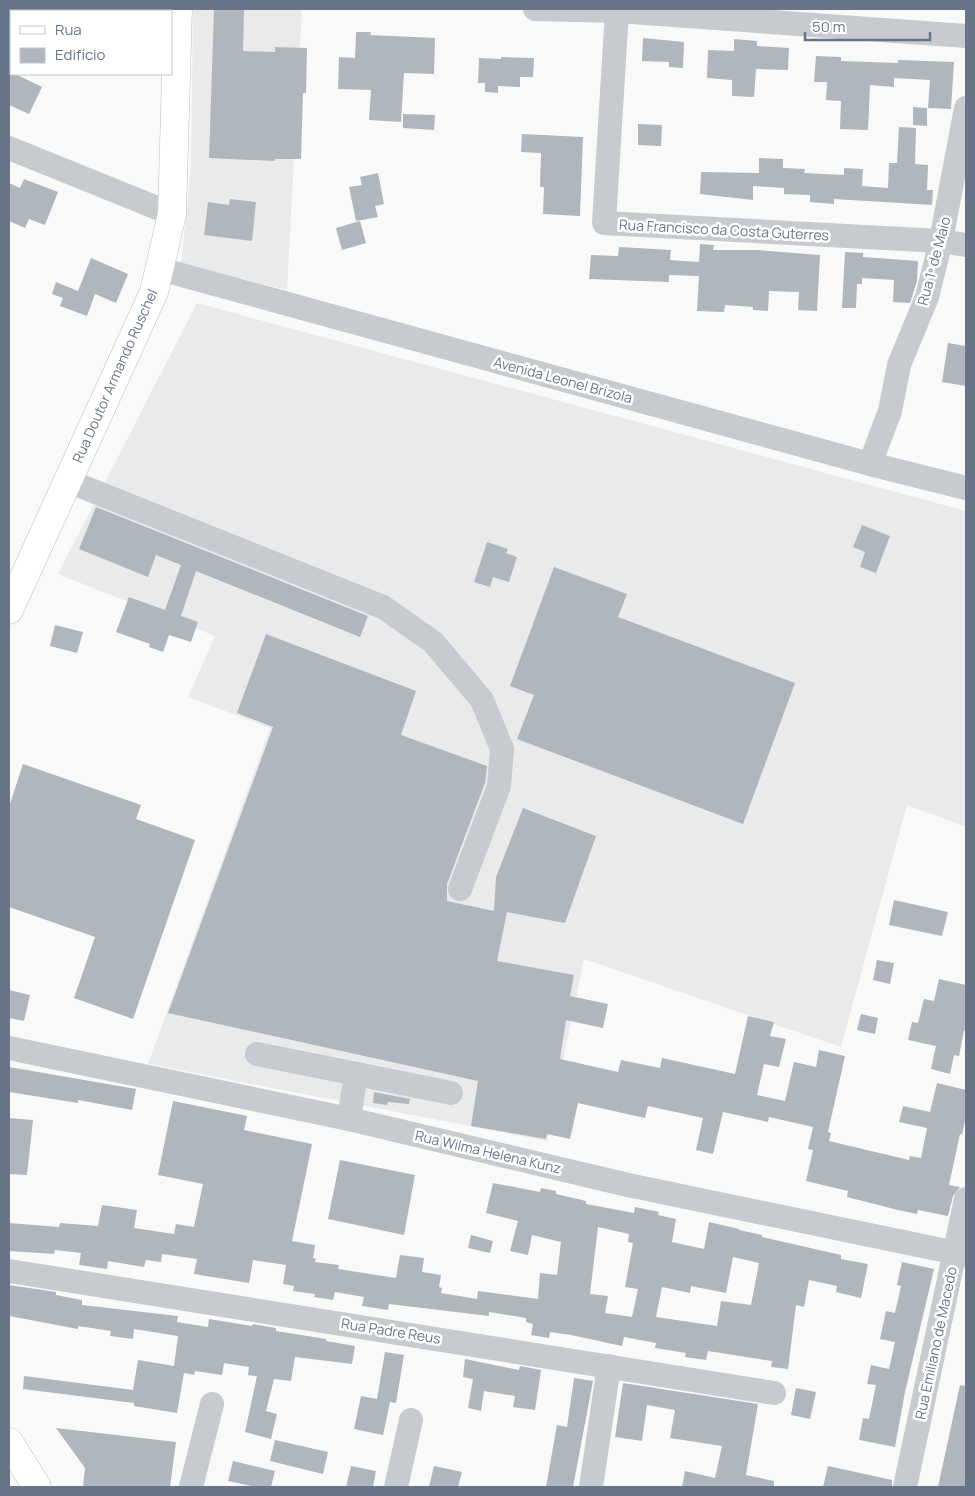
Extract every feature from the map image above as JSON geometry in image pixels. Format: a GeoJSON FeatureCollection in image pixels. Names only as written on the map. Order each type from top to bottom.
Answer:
{"type":"FeatureCollection","features":[{"type":"Feature","properties":{"kind":"main road","name":"Rua Doutor Armando Ruschel"},"geometry":{"type":"LineString","coordinates":[[9,610],[154,292],[172,214],[178,9]]}},
{"type":"Feature","properties":{"kind":"main road"},"geometry":{"type":"LineString","coordinates":[[9,1442],[37,1487]]}},
{"type":"Feature","properties":{"kind":"street"},"geometry":{"type":"LineString","coordinates":[[535,9],[617,11],[966,36]]}},
{"type":"Feature","properties":{"kind":"street","name":"Rua Francisco da Costa Guterres"},"geometry":{"type":"LineString","coordinates":[[617,11],[604,223],[941,241],[966,245]]}},
{"type":"Feature","properties":{"kind":"street","name":"Rua 1º de Maio"},"geometry":{"type":"LineString","coordinates":[[870,464],[890,411],[899,365],[927,297],[941,241],[966,108]]}},
{"type":"Feature","properties":{"kind":"street"},"geometry":{"type":"LineString","coordinates":[[9,148],[172,214]]}},
{"type":"Feature","properties":{"kind":"street","name":"Avenida Leonel Brizola"},"geometry":{"type":"LineString","coordinates":[[160,269],[870,464],[966,488]]}},
{"type":"Feature","properties":{"kind":"street"},"geometry":{"type":"LineString","coordinates":[[68,481],[384,608],[433,642],[482,700],[502,748],[499,786],[460,889]]}},
{"type":"Feature","properties":{"kind":"street","name":"Rua Wilma Helena Kunz"},"geometry":{"type":"LineString","coordinates":[[9,1048],[349,1119],[628,1185],[960,1254]]}},
{"type":"Feature","properties":{"kind":"street"},"geometry":{"type":"LineString","coordinates":[[257,1054],[451,1093]]}},
{"type":"Feature","properties":{"kind":"street"},"geometry":{"type":"LineString","coordinates":[[349,1119],[356,1074]]}},
{"type":"Feature","properties":{"kind":"street","name":"Rua Emiliano de Macedo"},"geometry":{"type":"LineString","coordinates":[[905,1487],[960,1254],[966,1199]]}},
{"type":"Feature","properties":{"kind":"street","name":"Rua Padre Reus"},"geometry":{"type":"LineString","coordinates":[[9,1271],[774,1393]]}},
{"type":"Feature","properties":{"kind":"street"},"geometry":{"type":"LineString","coordinates":[[591,1487],[610,1366]]}},
{"type":"Feature","properties":{"kind":"street"},"geometry":{"type":"LineString","coordinates":[[191,1487],[212,1404]]}},
{"type":"Feature","properties":{"kind":"street"},"geometry":{"type":"LineString","coordinates":[[396,1487],[411,1420]]}},
{"type":"Feature","properties":{"kind":"shaded area"},"geometry":{"type":"Polygon","coordinates":[[[193,9],[302,9],[287,290],[180,264],[191,164],[193,9]]]}},
{"type":"Feature","properties":{"kind":"shaded area"},"geometry":{"type":"Polygon","coordinates":[[[197,303],[966,511],[966,827],[907,805],[841,1047],[584,959],[547,1141],[148,1064],[270,728],[188,697],[215,636],[58,574],[197,303]]]}},
{"type":"Feature","properties":{"kind":"building"},"geometry":{"type":"Polygon","coordinates":[[[214,9],[244,9],[243,51],[275,52],[275,47],[307,48],[306,93],[303,93],[301,159],[275,159],[275,161],[209,158],[214,9]]]}},
{"type":"Feature","properties":{"kind":"building"},"geometry":{"type":"Polygon","coordinates":[[[356,32],[371,32],[370,35],[435,38],[434,74],[404,73],[401,122],[369,120],[371,90],[338,89],[339,57],[355,58],[356,32]]]}},
{"type":"Feature","properties":{"kind":"building"},"geometry":{"type":"Polygon","coordinates":[[[643,38],[684,42],[683,68],[669,67],[669,62],[642,61],[643,38]]]}},
{"type":"Feature","properties":{"kind":"building"},"geometry":{"type":"Polygon","coordinates":[[[734,39],[757,41],[757,46],[789,48],[788,70],[756,69],[754,97],[732,96],[732,80],[707,78],[708,50],[734,51],[734,39]]]}},
{"type":"Feature","properties":{"kind":"building"},"geometry":{"type":"Polygon","coordinates":[[[816,56],[841,57],[841,61],[898,63],[898,60],[954,62],[951,109],[928,108],[930,80],[894,78],[894,87],[870,85],[868,130],[840,129],[841,101],[826,100],[827,82],[814,82],[816,56]]]}},
{"type":"Feature","properties":{"kind":"building"},"geometry":{"type":"Polygon","coordinates":[[[501,57],[534,58],[533,77],[520,77],[520,87],[498,86],[498,93],[485,92],[485,83],[478,83],[479,58],[501,59],[501,57]]]}},
{"type":"Feature","properties":{"kind":"building"},"geometry":{"type":"Polygon","coordinates":[[[9,71],[10,75],[17,75],[42,87],[29,114],[9,105],[9,71]]]}},
{"type":"Feature","properties":{"kind":"building"},"geometry":{"type":"Polygon","coordinates":[[[913,107],[927,108],[927,126],[913,125],[913,107]]]}},
{"type":"Feature","properties":{"kind":"building"},"geometry":{"type":"Polygon","coordinates":[[[403,114],[435,115],[434,130],[403,128],[403,114]]]}},
{"type":"Feature","properties":{"kind":"building"},"geometry":{"type":"Polygon","coordinates":[[[638,124],[662,125],[661,146],[638,145],[638,124]]]}},
{"type":"Feature","properties":{"kind":"building"},"geometry":{"type":"Polygon","coordinates":[[[899,127],[916,128],[915,164],[928,165],[927,190],[933,190],[932,205],[834,199],[834,204],[810,202],[810,195],[784,194],[784,188],[753,186],[753,200],[700,194],[701,172],[759,173],[759,158],[783,159],[783,168],[805,169],[804,173],[844,175],[844,168],[863,169],[862,186],[888,188],[889,163],[897,163],[899,127]]]}},
{"type":"Feature","properties":{"kind":"building"},"geometry":{"type":"Polygon","coordinates":[[[522,134],[583,137],[580,216],[543,214],[544,187],[540,187],[541,153],[521,152],[522,134]]]}},
{"type":"Feature","properties":{"kind":"building"},"geometry":{"type":"Polygon","coordinates":[[[378,173],[384,204],[375,206],[378,217],[356,221],[349,187],[362,185],[360,177],[378,173]]]}},
{"type":"Feature","properties":{"kind":"building"},"geometry":{"type":"Polygon","coordinates":[[[24,179],[58,192],[45,225],[29,219],[25,228],[9,221],[9,183],[20,188],[24,179]]]}},
{"type":"Feature","properties":{"kind":"building"},"geometry":{"type":"Polygon","coordinates":[[[230,199],[256,202],[252,241],[204,235],[208,202],[229,205],[230,199]]]}},
{"type":"Feature","properties":{"kind":"building"},"geometry":{"type":"Polygon","coordinates":[[[360,221],[366,243],[342,250],[336,228],[360,221]]]}},
{"type":"Feature","properties":{"kind":"building"},"geometry":{"type":"Polygon","coordinates":[[[700,244],[714,245],[713,250],[757,250],[820,255],[817,311],[798,310],[799,292],[769,291],[768,311],[753,310],[753,307],[725,305],[724,312],[697,311],[699,276],[669,275],[669,282],[589,279],[591,255],[618,256],[619,247],[671,250],[670,260],[699,262],[700,244]]]}},
{"type":"Feature","properties":{"kind":"building"},"geometry":{"type":"Polygon","coordinates":[[[845,252],[863,253],[863,257],[918,261],[917,281],[910,303],[893,302],[894,280],[862,278],[862,284],[857,284],[856,308],[842,308],[845,252]]]}},
{"type":"Feature","properties":{"kind":"building"},"geometry":{"type":"Polygon","coordinates":[[[91,258],[128,274],[116,303],[95,294],[87,316],[60,306],[63,298],[52,294],[56,282],[78,291],[91,258]]]}},
{"type":"Feature","properties":{"kind":"building"},"geometry":{"type":"Polygon","coordinates":[[[948,343],[966,346],[966,386],[942,382],[948,343]]]}},
{"type":"Feature","properties":{"kind":"building"},"geometry":{"type":"Polygon","coordinates":[[[96,507],[368,616],[360,637],[196,571],[181,616],[198,622],[191,642],[169,635],[163,652],[149,647],[150,644],[116,632],[129,597],[165,610],[181,565],[156,555],[148,577],[79,549],[96,507]]]}},
{"type":"Feature","properties":{"kind":"building"},"geometry":{"type":"Polygon","coordinates":[[[862,525],[890,536],[876,573],[860,567],[865,552],[853,547],[862,525]]]}},
{"type":"Feature","properties":{"kind":"building"},"geometry":{"type":"Polygon","coordinates":[[[487,542],[508,549],[506,553],[517,557],[509,582],[493,577],[490,587],[474,582],[487,542]]]}},
{"type":"Feature","properties":{"kind":"building"},"geometry":{"type":"Polygon","coordinates":[[[554,567],[627,594],[618,617],[795,683],[743,824],[517,739],[534,695],[510,686],[554,567]]]}},
{"type":"Feature","properties":{"kind":"building"},"geometry":{"type":"Polygon","coordinates":[[[55,625],[83,632],[77,653],[50,646],[55,625]]]}},
{"type":"Feature","properties":{"kind":"building"},"geometry":{"type":"Polygon","coordinates":[[[266,634],[416,691],[401,735],[487,766],[485,783],[447,884],[447,901],[494,911],[496,877],[523,808],[596,836],[565,923],[507,912],[497,961],[574,975],[570,996],[608,1004],[603,1028],[566,1020],[560,1059],[618,1072],[621,1060],[660,1068],[662,1058],[735,1074],[748,1016],[774,1022],[770,1036],[786,1039],[779,1067],[764,1064],[757,1095],[785,1101],[794,1062],[816,1067],[819,1050],[845,1056],[828,1132],[831,1133],[829,1141],[909,1160],[910,1156],[921,1158],[927,1128],[899,1122],[903,1106],[930,1112],[937,1083],[966,1090],[966,1116],[962,1135],[960,1134],[949,1185],[960,1187],[953,1196],[948,1216],[918,1210],[917,1214],[898,1210],[847,1197],[848,1191],[806,1181],[813,1150],[808,1149],[813,1127],[769,1117],[768,1122],[723,1112],[713,1154],[696,1150],[703,1118],[648,1106],[645,1118],[578,1103],[570,1139],[547,1134],[546,1139],[471,1126],[478,1081],[168,1013],[273,727],[237,713],[266,634]]]}},
{"type":"Feature","properties":{"kind":"building"},"geometry":{"type":"Polygon","coordinates":[[[23,764],[141,805],[136,819],[195,840],[133,1019],[74,998],[95,937],[9,907],[9,807],[23,764]]]}},
{"type":"Feature","properties":{"kind":"building"},"geometry":{"type":"Polygon","coordinates":[[[894,900],[948,912],[942,936],[889,925],[894,900]]]}},
{"type":"Feature","properties":{"kind":"building"},"geometry":{"type":"Polygon","coordinates":[[[877,960],[894,963],[890,984],[873,980],[877,960]]]}},
{"type":"Feature","properties":{"kind":"building"},"geometry":{"type":"Polygon","coordinates":[[[939,979],[966,985],[966,1031],[964,1030],[959,1056],[954,1055],[950,1074],[931,1069],[936,1046],[908,1040],[912,1022],[918,1023],[924,999],[934,1001],[939,979]]]}},
{"type":"Feature","properties":{"kind":"building"},"geometry":{"type":"Polygon","coordinates":[[[9,990],[30,995],[24,1021],[9,1018],[9,990]]]}},
{"type":"Feature","properties":{"kind":"building"},"geometry":{"type":"Polygon","coordinates":[[[861,1014],[878,1018],[875,1034],[857,1030],[861,1014]]]}},
{"type":"Feature","properties":{"kind":"building"},"geometry":{"type":"Polygon","coordinates":[[[9,1067],[136,1089],[132,1110],[78,1100],[78,1103],[9,1092],[9,1067]]]}},
{"type":"Feature","properties":{"kind":"building"},"geometry":{"type":"Polygon","coordinates":[[[374,1092],[410,1099],[409,1104],[388,1102],[387,1105],[373,1103],[374,1092]]]}},
{"type":"Feature","properties":{"kind":"building"},"geometry":{"type":"Polygon","coordinates":[[[173,1101],[247,1116],[244,1130],[312,1144],[292,1241],[315,1245],[313,1258],[316,1259],[315,1262],[339,1265],[338,1269],[396,1278],[400,1255],[424,1258],[422,1272],[441,1275],[439,1287],[442,1288],[441,1293],[477,1299],[478,1291],[538,1299],[540,1273],[557,1275],[561,1242],[532,1235],[528,1255],[510,1251],[518,1221],[486,1213],[493,1183],[540,1192],[541,1188],[556,1191],[556,1194],[586,1201],[586,1204],[634,1213],[635,1207],[659,1212],[658,1215],[676,1219],[672,1242],[704,1249],[709,1222],[762,1235],[762,1237],[841,1255],[841,1259],[868,1264],[861,1298],[836,1292],[837,1286],[809,1280],[804,1307],[796,1305],[788,1369],[771,1367],[772,1361],[708,1351],[706,1360],[685,1357],[686,1353],[655,1348],[656,1343],[624,1337],[622,1346],[550,1332],[549,1338],[531,1335],[533,1324],[526,1322],[526,1318],[489,1312],[489,1316],[389,1304],[388,1310],[362,1306],[364,1297],[335,1292],[333,1300],[314,1297],[315,1294],[293,1291],[294,1286],[283,1284],[286,1265],[253,1260],[249,1283],[194,1274],[197,1259],[162,1254],[161,1262],[146,1260],[144,1267],[108,1261],[107,1269],[79,1265],[81,1253],[55,1250],[54,1254],[9,1251],[9,1223],[59,1227],[60,1223],[98,1226],[102,1205],[137,1210],[134,1228],[174,1234],[176,1224],[194,1227],[203,1184],[158,1175],[173,1101]],[[598,1227],[590,1294],[608,1296],[605,1313],[632,1317],[638,1289],[625,1287],[633,1243],[628,1242],[629,1234],[598,1227]],[[733,1257],[726,1293],[691,1286],[690,1293],[662,1287],[656,1317],[717,1326],[721,1301],[751,1305],[759,1263],[733,1257]]]}},
{"type":"Feature","properties":{"kind":"building"},"geometry":{"type":"Polygon","coordinates":[[[9,1118],[33,1120],[27,1175],[9,1174],[9,1118]]]}},
{"type":"Feature","properties":{"kind":"building"},"geometry":{"type":"Polygon","coordinates":[[[340,1160],[415,1175],[404,1235],[328,1219],[340,1160]]]}},
{"type":"Feature","properties":{"kind":"building"},"geometry":{"type":"Polygon","coordinates":[[[471,1235],[493,1241],[490,1253],[468,1248],[471,1235]]]}},
{"type":"Feature","properties":{"kind":"building"},"geometry":{"type":"Polygon","coordinates":[[[902,1262],[934,1269],[905,1392],[895,1447],[859,1440],[863,1418],[869,1419],[876,1385],[867,1384],[871,1365],[889,1369],[895,1342],[880,1339],[886,1311],[895,1313],[901,1286],[897,1285],[902,1262]]]}},
{"type":"Feature","properties":{"kind":"building"},"geometry":{"type":"Polygon","coordinates":[[[9,1285],[56,1292],[56,1295],[82,1300],[82,1305],[178,1316],[177,1322],[208,1327],[209,1319],[252,1326],[253,1324],[276,1328],[276,1331],[326,1339],[326,1341],[355,1346],[352,1364],[295,1357],[291,1381],[274,1379],[266,1411],[277,1414],[271,1439],[245,1432],[257,1376],[248,1375],[249,1367],[224,1363],[222,1375],[195,1371],[194,1375],[184,1373],[177,1413],[134,1406],[134,1403],[23,1389],[24,1376],[133,1390],[138,1360],[174,1366],[178,1336],[134,1329],[133,1339],[110,1336],[111,1331],[78,1326],[78,1329],[9,1316],[9,1285]]]}},
{"type":"Feature","properties":{"kind":"building"},"geometry":{"type":"Polygon","coordinates":[[[385,1352],[404,1355],[396,1403],[390,1402],[383,1435],[354,1429],[361,1396],[377,1399],[385,1352]]]}},
{"type":"Feature","properties":{"kind":"building"},"geometry":{"type":"Polygon","coordinates":[[[465,1359],[519,1370],[520,1366],[541,1370],[535,1410],[513,1407],[515,1396],[484,1391],[481,1411],[468,1408],[473,1379],[463,1377],[465,1359]]]}},
{"type":"Feature","properties":{"kind":"building"},"geometry":{"type":"Polygon","coordinates":[[[574,1378],[593,1381],[573,1487],[546,1487],[557,1425],[567,1427],[574,1378]]]}},
{"type":"Feature","properties":{"kind":"building"},"geometry":{"type":"Polygon","coordinates":[[[623,1383],[758,1404],[746,1475],[774,1481],[774,1487],[682,1487],[685,1471],[715,1478],[722,1446],[670,1438],[675,1410],[647,1405],[642,1441],[615,1437],[623,1383]]]}},
{"type":"Feature","properties":{"kind":"building"},"geometry":{"type":"Polygon","coordinates":[[[960,1385],[966,1386],[966,1487],[938,1487],[960,1385]]]}},
{"type":"Feature","properties":{"kind":"building"},"geometry":{"type":"Polygon","coordinates":[[[796,1388],[816,1392],[810,1419],[791,1415],[796,1388]]]}},
{"type":"Feature","properties":{"kind":"building"},"geometry":{"type":"Polygon","coordinates":[[[56,1428],[176,1442],[170,1487],[83,1487],[85,1468],[56,1428]]]}},
{"type":"Feature","properties":{"kind":"building"},"geometry":{"type":"Polygon","coordinates":[[[275,1440],[328,1452],[323,1474],[270,1461],[275,1440]]]}},
{"type":"Feature","properties":{"kind":"building"},"geometry":{"type":"Polygon","coordinates":[[[233,1461],[275,1471],[271,1487],[256,1487],[228,1481],[233,1461]]]}},
{"type":"Feature","properties":{"kind":"building"},"geometry":{"type":"Polygon","coordinates":[[[351,1466],[376,1471],[373,1487],[346,1487],[351,1466]]]}},
{"type":"Feature","properties":{"kind":"building"},"geometry":{"type":"Polygon","coordinates":[[[434,1466],[462,1472],[458,1487],[429,1487],[434,1466]]]}},
{"type":"Feature","properties":{"kind":"building"},"geometry":{"type":"Polygon","coordinates":[[[828,1466],[892,1480],[892,1487],[823,1487],[828,1466]]]}}]}
